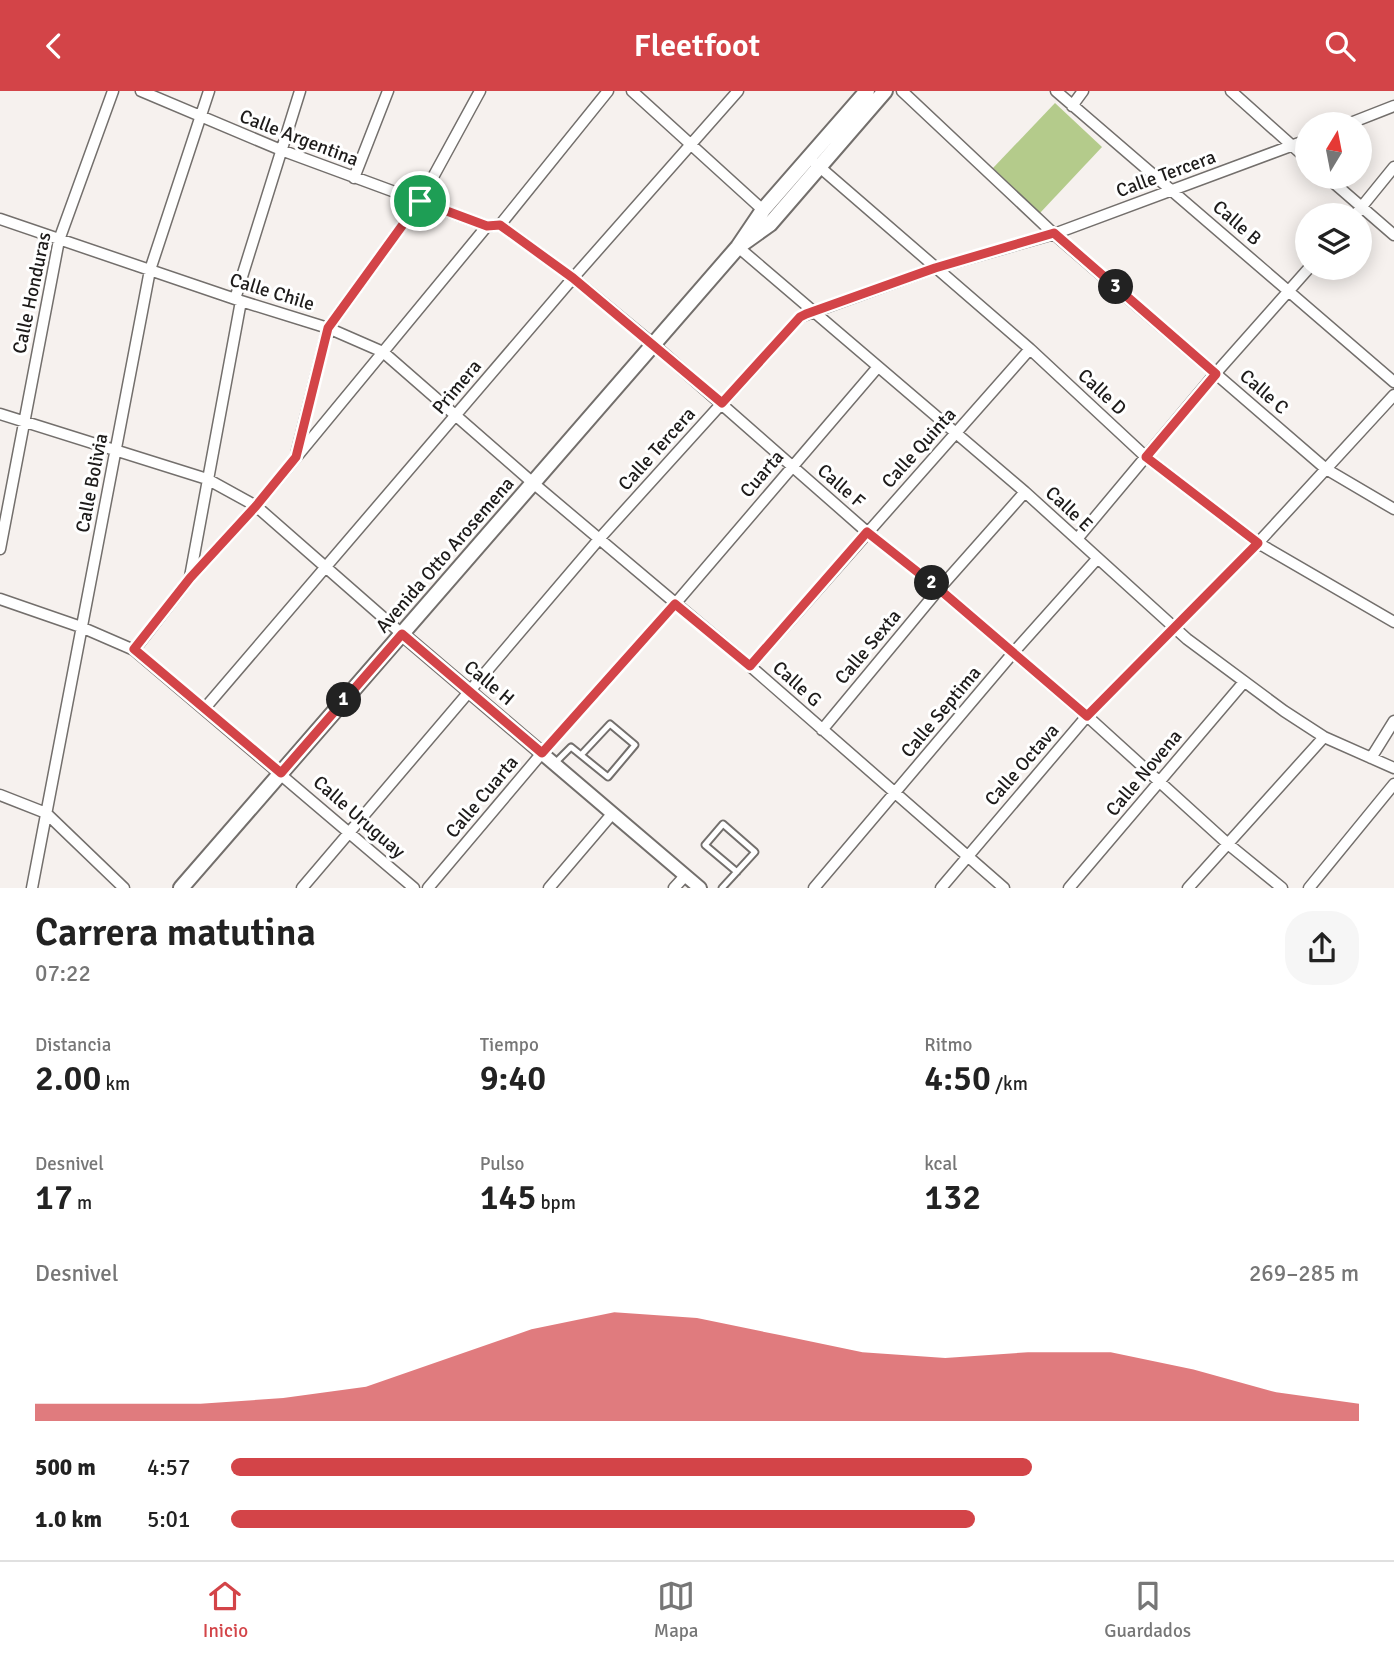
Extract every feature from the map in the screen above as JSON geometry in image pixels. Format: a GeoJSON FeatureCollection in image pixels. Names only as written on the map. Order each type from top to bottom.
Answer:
{"type":"FeatureCollection","features":[{"type":"Feature","properties":{"kind":"main road","name":"Avenida Otto Arosemena"},"geometry":{"type":"LineString","coordinates":[[738,247],[770,224],[867,91]]}},
{"type":"Feature","properties":{"kind":"main road","name":"Avenida Otto Arosemena"},"geometry":{"type":"LineString","coordinates":[[181,888],[738,247],[763,210],[886,91]]}},
{"type":"Feature","properties":{"kind":"street","name":"Calle Honduras"},"geometry":{"type":"LineString","coordinates":[[0,549],[59,240],[113,91]]}},
{"type":"Feature","properties":{"kind":"street","name":"Calle Argentina"},"geometry":{"type":"LineString","coordinates":[[141,91],[281,150],[487,226]]}},
{"type":"Feature","properties":{"kind":"street","name":"Calle Bolivia"},"geometry":{"type":"LineString","coordinates":[[32,888],[150,270],[209,91]]}},
{"type":"Feature","properties":{"kind":"street"},"geometry":{"type":"LineString","coordinates":[[190,578],[238,300],[300,91]]}},
{"type":"Feature","properties":{"kind":"street"},"geometry":{"type":"LineString","coordinates":[[354,178],[388,91]]}},
{"type":"Feature","properties":{"kind":"street"},"geometry":{"type":"LineString","coordinates":[[296,457],[328,328],[420,201],[480,91]]}},
{"type":"Feature","properties":{"kind":"street"},"geometry":{"type":"LineString","coordinates":[[134,649],[190,578],[256,506],[487,226],[500,225],[608,91]]}},
{"type":"Feature","properties":{"kind":"street"},"geometry":{"type":"LineString","coordinates":[[632,91],[763,210]]}},
{"type":"Feature","properties":{"kind":"street","name":"Primera"},"geometry":{"type":"LineString","coordinates":[[205,708],[573,278],[738,91]]}},
{"type":"Feature","properties":{"kind":"street","name":"Calle C"},"geometry":{"type":"LineString","coordinates":[[902,91],[1054,233],[1326,469],[1394,509]]}},
{"type":"Feature","properties":{"kind":"street","name":"Calle B"},"geometry":{"type":"LineString","coordinates":[[1056,91],[1394,382]]}},
{"type":"Feature","properties":{"kind":"street"},"geometry":{"type":"LineString","coordinates":[[1072,106],[1083,91]]}},
{"type":"Feature","properties":{"kind":"street"},"geometry":{"type":"LineString","coordinates":[[1231,91],[1295,149]]}},
{"type":"Feature","properties":{"kind":"street"},"geometry":{"type":"LineString","coordinates":[[1372,115],[1394,106]]}},
{"type":"Feature","properties":{"kind":"street","name":"Calle Tercera"},"geometry":{"type":"LineString","coordinates":[[302,888],[600,538],[800,317],[935,268],[1054,233],[1295,145]]}},
{"type":"Feature","properties":{"kind":"street","name":"Calle D"},"geometry":{"type":"LineString","coordinates":[[814,162],[1030,349],[1146,457],[1258,543],[1394,622]]}},
{"type":"Feature","properties":{"kind":"street"},"geometry":{"type":"LineString","coordinates":[[1365,203],[1394,167]]}},
{"type":"Feature","properties":{"kind":"street"},"geometry":{"type":"LineString","coordinates":[[1338,189],[1351,203]]}},
{"type":"Feature","properties":{"kind":"street","name":"Calle Chile"},"geometry":{"type":"LineString","coordinates":[[0,219],[328,328],[383,352],[533,484]]}},
{"type":"Feature","properties":{"kind":"street"},"geometry":{"type":"LineString","coordinates":[[1372,220],[1394,235]]}},
{"type":"Feature","properties":{"kind":"street","name":"Calle F"},"geometry":{"type":"LineString","coordinates":[[500,225],[573,278],[653,344],[867,532],[939,589],[1087,716],[1282,888]]}},
{"type":"Feature","properties":{"kind":"street","name":"Calle E"},"geometry":{"type":"LineString","coordinates":[[738,247],[1025,492],[1175,629],[1244,682],[1324,737],[1394,768]]}},
{"type":"Feature","properties":{"kind":"street"},"geometry":{"type":"LineString","coordinates":[[1077,540],[1299,280]]}},
{"type":"Feature","properties":{"kind":"street","name":"Calle Quinta"},"geometry":{"type":"LineString","coordinates":[[750,666],[1030,349]]}},
{"type":"Feature","properties":{"kind":"street","name":"Cuarta"},"geometry":{"type":"LineString","coordinates":[[675,604],[877,368]]}},
{"type":"Feature","properties":{"kind":"street","name":"Calle Octava"},"geometry":{"type":"LineString","coordinates":[[941,888],[1087,716],[1258,543],[1394,395]]}},
{"type":"Feature","properties":{"kind":"street","name":"Calle H"},"geometry":{"type":"LineString","coordinates":[[0,414],[207,479],[256,506],[700,888]]}},
{"type":"Feature","properties":{"kind":"street","name":"Calle G"},"geometry":{"type":"LineString","coordinates":[[533,484],[750,666],[1004,888]]}},
{"type":"Feature","properties":{"kind":"street","name":"Calle Sexta"},"geometry":{"type":"LineString","coordinates":[[822,730],[939,589],[1025,492]]}},
{"type":"Feature","properties":{"kind":"street","name":"Calle Septima"},"geometry":{"type":"LineString","coordinates":[[814,888],[1013,653],[1097,559]]}},
{"type":"Feature","properties":{"kind":"street","name":"Calle Uruguay"},"geometry":{"type":"LineString","coordinates":[[0,599],[134,649],[414,888]]}},
{"type":"Feature","properties":{"kind":"street","name":"Calle Cuarta"},"geometry":{"type":"LineString","coordinates":[[428,888],[542,753],[675,604]]}},
{"type":"Feature","properties":{"kind":"street","name":"Calle Novena"},"geometry":{"type":"LineString","coordinates":[[1069,888],[1244,682]]}},
{"type":"Feature","properties":{"kind":"street"},"geometry":{"type":"LineString","coordinates":[[1371,758],[1394,721]]}},
{"type":"Feature","properties":{"kind":"street"},"geometry":{"type":"LineString","coordinates":[[1188,888],[1324,737]]}},
{"type":"Feature","properties":{"kind":"street"},"geometry":{"type":"LineString","coordinates":[[1309,888],[1394,784]]}},
{"type":"Feature","properties":{"kind":"street"},"geometry":{"type":"LineString","coordinates":[[0,795],[46,813],[124,888]]}},
{"type":"Feature","properties":{"kind":"street"},"geometry":{"type":"LineString","coordinates":[[549,888],[612,814]]}},
{"type":"Feature","properties":{"kind":"street"},"geometry":{"type":"LineString","coordinates":[[674,888],[685,876]]}},
{"type":"Feature","properties":{"kind":"lane"},"geometry":{"type":"LineString","coordinates":[[554,764],[570,747],[607,777],[635,745],[610,724],[581,755]]}},
{"type":"Feature","properties":{"kind":"lane"},"geometry":{"type":"LineString","coordinates":[[722,888],[737,872],[755,852],[723,824],[705,845],[737,872]]}},
{"type":"Feature","properties":{"kind":"green space"},"geometry":{"type":"Polygon","coordinates":[[[1055,103],[1102,147],[1040,213],[993,168],[1055,103]]]}},
{"type":"Feature","properties":{"kind":"route"},"geometry":{"type":"LineString","coordinates":[[420,201],[487,226],[500,225],[573,278],[722,403],[800,317],[935,268],[1054,233],[1216,374],[1146,457],[1258,543],[1087,716],[939,589],[867,532],[750,666],[675,604],[542,753],[402,634],[281,773],[134,649],[190,578],[256,506],[296,457],[328,328],[420,201]]}}]}
